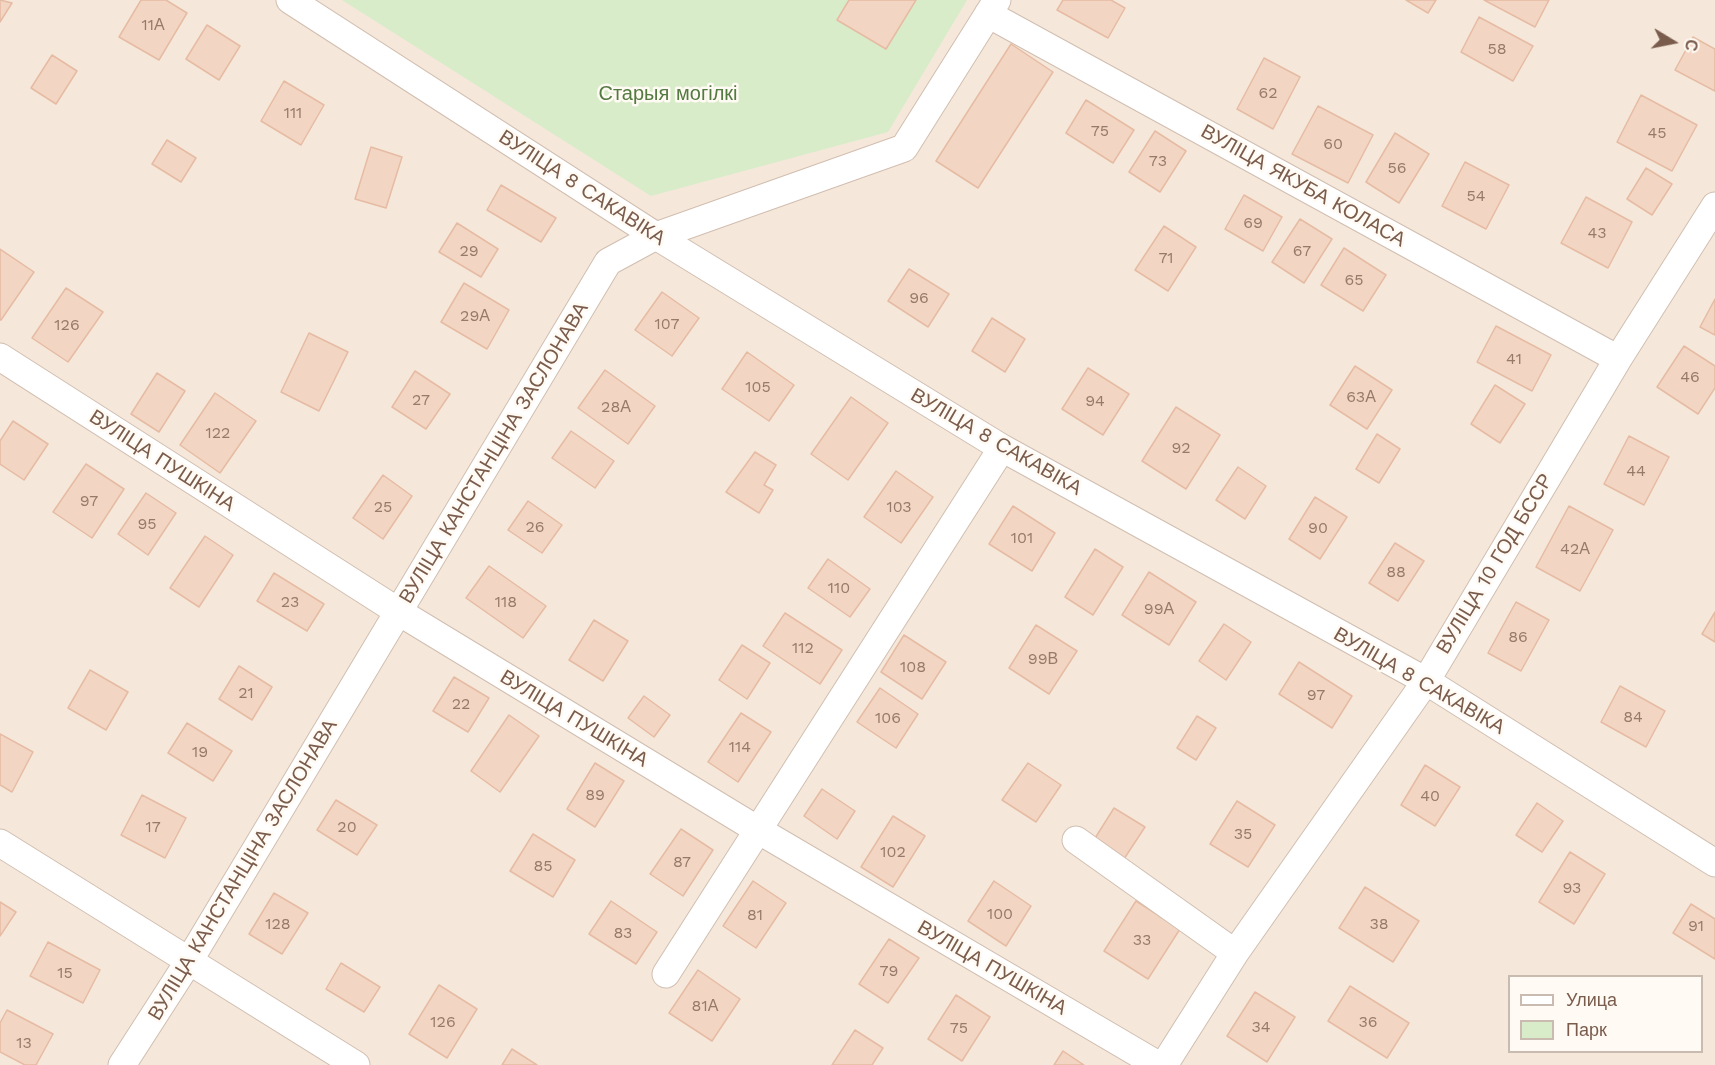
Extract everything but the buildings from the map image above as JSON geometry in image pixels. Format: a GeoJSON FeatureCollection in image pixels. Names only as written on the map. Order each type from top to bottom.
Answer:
{"type":"FeatureCollection","features":[{"type":"Feature","properties":{"kind":"street","name":"ВУЛІЦА 8 САКАВІКА"},"geometry":{"type":"LineString","coordinates":[[290,0],[656,236],[1002,448],[1426,681],[1715,863]]}},
{"type":"Feature","properties":{"kind":"street","name":"ВУЛІЦА КАНСТАНЦІНА ЗАСЛОНАВА"},"geometry":{"type":"LineString","coordinates":[[122,1065],[189,961],[608,262],[656,236],[904,148],[993,7]]}},
{"type":"Feature","properties":{"kind":"street","name":"ВУЛІЦА ЯКУБА КОЛАСА"},"geometry":{"type":"LineString","coordinates":[[993,7],[1618,359]]}},
{"type":"Feature","properties":{"kind":"street","name":"ВУЛІЦА 10 ГОД БССР"},"geometry":{"type":"LineString","coordinates":[[1164,1065],[1235,953],[1426,681],[1618,359],[1715,206]]}},
{"type":"Feature","properties":{"kind":"street","name":"ВУЛІЦА ПУШКІНА"},"geometry":{"type":"LineString","coordinates":[[0,357],[399,612],[758,830],[1158,1065]]}},
{"type":"Feature","properties":{"kind":"street"},"geometry":{"type":"LineString","coordinates":[[666,974],[1002,448]]}},
{"type":"Feature","properties":{"kind":"street"},"geometry":{"type":"LineString","coordinates":[[1076,840],[1235,953]]}},
{"type":"Feature","properties":{"kind":"street"},"geometry":{"type":"LineString","coordinates":[[0,843],[356,1065]]}},
{"type":"Feature","properties":{"kind":"shaded area"},"geometry":{"type":"Polygon","coordinates":[[[0,0],[1715,0],[1715,1065],[0,1065],[0,0]]]}},
{"type":"Feature","properties":{"kind":"green space","name":"Старыя могілкі"},"geometry":{"type":"Polygon","coordinates":[[[342,0],[967,0],[888,132],[651,196],[342,0]]]}}]}
